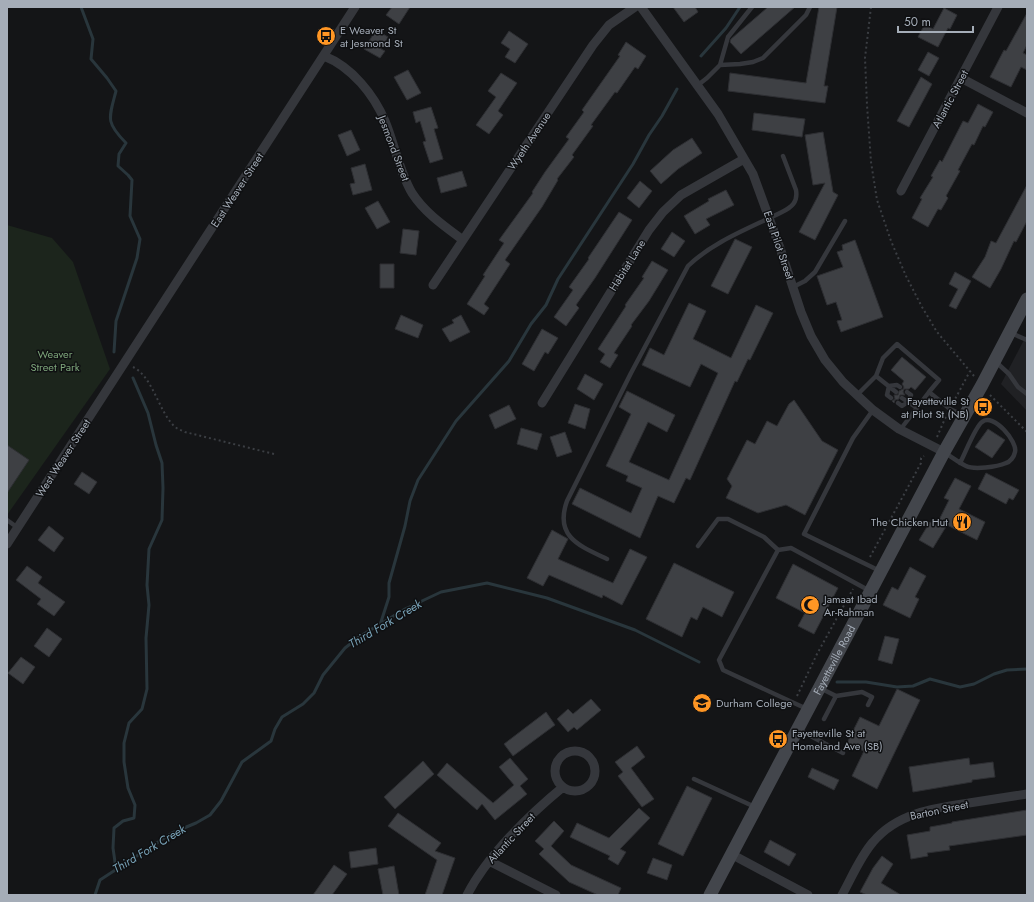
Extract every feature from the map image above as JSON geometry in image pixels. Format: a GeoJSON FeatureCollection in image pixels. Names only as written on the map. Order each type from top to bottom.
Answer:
{"type":"FeatureCollection","features":[{"type":"Feature","properties":{"kind":"main road","name":"Fayetteville Road"},"geometry":{"type":"LineString","coordinates":[[710,895],[944,452],[1025,306]]}},
{"type":"Feature","properties":{"kind":"street","name":"East Weaver Street"},"geometry":{"type":"LineString","coordinates":[[118,373],[355,7]]}},
{"type":"Feature","properties":{"kind":"street","name":"Wyeth Avenue"},"geometry":{"type":"LineString","coordinates":[[433,285],[599,37],[609,25],[635,7]]}},
{"type":"Feature","properties":{"kind":"street","name":"East Pilot Street"},"geometry":{"type":"LineString","coordinates":[[641,7],[718,114],[752,174],[770,218],[811,336],[825,360],[843,382],[873,410],[900,430],[944,452]]}},
{"type":"Feature","properties":{"kind":"street","name":"Atlantic Street"},"geometry":{"type":"LineString","coordinates":[[901,191],[998,7]]}},
{"type":"Feature","properties":{"kind":"street","name":"Jesmond Street"},"geometry":{"type":"LineString","coordinates":[[324,56],[333,59],[347,69],[362,84],[372,98],[386,122],[405,178],[411,192],[419,204],[444,226],[464,240]]}},
{"type":"Feature","properties":{"kind":"street"},"geometry":{"type":"LineString","coordinates":[[960,78],[1027,113]]}},
{"type":"Feature","properties":{"kind":"street","name":"Habitat Lane"},"geometry":{"type":"LineString","coordinates":[[542,403],[649,230],[681,195],[744,159]]}},
{"type":"Feature","properties":{"kind":"street","name":"West Weaver Street"},"geometry":{"type":"LineString","coordinates":[[7,544],[118,373]]}},
{"type":"Feature","properties":{"kind":"street"},"geometry":{"type":"LineString","coordinates":[[579,751],[588,756],[594,764],[595,774],[591,784],[582,790],[572,791],[563,787],[556,778],[555,768],[560,759],[568,752],[579,751]]}},
{"type":"Feature","properties":{"kind":"street","name":"Atlantic Street"},"geometry":{"type":"LineString","coordinates":[[467,895],[479,873],[489,861],[547,800],[563,787]]}},
{"type":"Feature","properties":{"kind":"street","name":"Barton Street"},"geometry":{"type":"LineString","coordinates":[[842,895],[864,853],[880,834],[896,822],[919,812],[939,807],[1027,794]]}},
{"type":"Feature","properties":{"kind":"street"},"geometry":{"type":"LineString","coordinates":[[731,854],[808,895]]}},
{"type":"Feature","properties":{"kind":"street"},"geometry":{"type":"LineString","coordinates":[[489,861],[556,895]]}},
{"type":"Feature","properties":{"kind":"lane"},"geometry":{"type":"LineString","coordinates":[[698,85],[720,65],[728,37],[752,7]]}},
{"type":"Feature","properties":{"kind":"lane"},"geometry":{"type":"LineString","coordinates":[[720,65],[753,62],[763,58],[806,15],[810,7]]}},
{"type":"Feature","properties":{"kind":"lane"},"geometry":{"type":"LineString","coordinates":[[607,559],[575,543],[572,539],[563,522],[563,512],[567,501],[638,360],[688,266],[698,256],[713,246],[791,207],[795,201],[797,196],[796,190],[783,156]]}},
{"type":"Feature","properties":{"kind":"lane"},"geometry":{"type":"LineString","coordinates":[[793,287],[805,282],[815,272],[845,222]]}},
{"type":"Feature","properties":{"kind":"lane"},"geometry":{"type":"LineString","coordinates":[[1010,332],[1027,340]]}},
{"type":"Feature","properties":{"kind":"lane"},"geometry":{"type":"LineString","coordinates":[[857,395],[876,376],[883,358],[897,344],[939,380],[928,392],[900,430]]}},
{"type":"Feature","properties":{"kind":"lane"},"geometry":{"type":"LineString","coordinates":[[995,361],[1027,394]]}},
{"type":"Feature","properties":{"kind":"lane"},"geometry":{"type":"LineString","coordinates":[[876,376],[896,392]]}},
{"type":"Feature","properties":{"kind":"lane"},"geometry":{"type":"LineString","coordinates":[[889,386],[897,385],[900,387]]}},
{"type":"Feature","properties":{"kind":"lane"},"geometry":{"type":"LineString","coordinates":[[889,386],[887,395],[891,398]]}},
{"type":"Feature","properties":{"kind":"lane"},"geometry":{"type":"LineString","coordinates":[[898,403],[902,406],[908,402],[911,395],[907,392]]}},
{"type":"Feature","properties":{"kind":"lane"},"geometry":{"type":"LineString","coordinates":[[928,392],[950,409],[965,416]]}},
{"type":"Feature","properties":{"kind":"lane"},"geometry":{"type":"LineString","coordinates":[[902,398],[917,408]]}},
{"type":"Feature","properties":{"kind":"lane"},"geometry":{"type":"LineString","coordinates":[[873,410],[853,438],[804,534],[881,572]]}},
{"type":"Feature","properties":{"kind":"lane"},"geometry":{"type":"LineString","coordinates":[[944,452],[960,463],[973,468],[993,467],[1011,460],[1015,452],[1015,445],[995,421],[986,420],[982,422],[978,428],[960,463]]}},
{"type":"Feature","properties":{"kind":"lane"},"geometry":{"type":"LineString","coordinates":[[698,546],[718,519],[728,519],[764,537],[778,550]]}},
{"type":"Feature","properties":{"kind":"lane"},"geometry":{"type":"LineString","coordinates":[[7,520],[18,528]]}},
{"type":"Feature","properties":{"kind":"lane"},"geometry":{"type":"LineString","coordinates":[[778,550],[791,548],[871,592]]}},
{"type":"Feature","properties":{"kind":"lane"},"geometry":{"type":"LineString","coordinates":[[778,550],[719,660],[723,670],[809,709]]}},
{"type":"Feature","properties":{"kind":"lane"},"geometry":{"type":"LineString","coordinates":[[820,688],[836,696],[862,692],[872,697],[868,705]]}},
{"type":"Feature","properties":{"kind":"lane"},"geometry":{"type":"LineString","coordinates":[[824,719],[836,696]]}},
{"type":"Feature","properties":{"kind":"lane"},"geometry":{"type":"LineString","coordinates":[[798,730],[843,752]]}},
{"type":"Feature","properties":{"kind":"lane"},"geometry":{"type":"LineString","coordinates":[[694,779],[756,808]]}},
{"type":"Feature","properties":{"kind":"path"},"geometry":{"type":"LineString","coordinates":[[125,362],[142,373],[166,416],[175,427],[185,432],[274,454]]}},
{"type":"Feature","properties":{"kind":"path"},"geometry":{"type":"LineString","coordinates":[[989,394],[1027,432]]}},
{"type":"Feature","properties":{"kind":"path"},"geometry":{"type":"LineString","coordinates":[[870,557],[921,463],[921,458],[924,456]]}},
{"type":"Feature","properties":{"kind":"path"},"geometry":{"type":"LineString","coordinates":[[797,696],[817,654],[856,584]]}},
{"type":"Feature","properties":{"kind":"shaded area"},"geometry":{"type":"Polygon","coordinates":[[[1027,334],[1027,411],[1001,384],[1027,334]]]}},
{"type":"Feature","properties":{"kind":"green space","name":"Weaver Street Park"},"geometry":{"type":"Polygon","coordinates":[[[7,225],[52,238],[73,262],[110,369],[7,515],[7,225]]]}},
{"type":"Feature","properties":{"kind":"building"},"geometry":{"type":"Polygon","coordinates":[[[392,7],[410,7],[399,24],[386,15],[392,7]]]}},
{"type":"Feature","properties":{"kind":"building"},"geometry":{"type":"Polygon","coordinates":[[[673,7],[695,7],[698,12],[684,22],[673,7]]]}},
{"type":"Feature","properties":{"kind":"building"},"geometry":{"type":"Polygon","coordinates":[[[768,7],[795,7],[741,54],[730,42],[731,39],[768,7]]]}},
{"type":"Feature","properties":{"kind":"building"},"geometry":{"type":"Polygon","coordinates":[[[819,7],[837,7],[824,86],[828,86],[825,103],[728,91],[730,73],[806,83],[819,7]]]}},
{"type":"Feature","properties":{"kind":"building"},"geometry":{"type":"Polygon","coordinates":[[[944,8],[957,15],[938,47],[918,37],[925,24],[933,29],[944,8]]]}},
{"type":"Feature","properties":{"kind":"building"},"geometry":{"type":"Polygon","coordinates":[[[1027,13],[1027,45],[1023,53],[1027,55],[1027,70],[1021,67],[1011,87],[990,77],[1004,50],[1006,51],[1027,13]]]}},
{"type":"Feature","properties":{"kind":"building"},"geometry":{"type":"Polygon","coordinates":[[[376,30],[388,37],[381,49],[385,51],[380,58],[364,49],[376,30]]]}},
{"type":"Feature","properties":{"kind":"building"},"geometry":{"type":"Polygon","coordinates":[[[509,31],[528,44],[515,63],[505,57],[510,49],[501,43],[509,31]]]}},
{"type":"Feature","properties":{"kind":"building"},"geometry":{"type":"Polygon","coordinates":[[[626,42],[646,56],[638,69],[635,67],[617,93],[615,92],[591,125],[593,126],[572,155],[574,157],[557,179],[558,180],[542,207],[505,260],[510,264],[484,304],[489,308],[484,315],[467,304],[485,276],[483,275],[504,243],[499,240],[569,139],[566,137],[584,112],[582,110],[620,56],[618,55],[626,42]]]}},
{"type":"Feature","properties":{"kind":"building"},"geometry":{"type":"Polygon","coordinates":[[[928,52],[939,58],[929,76],[918,70],[928,52]]]}},
{"type":"Feature","properties":{"kind":"building"},"geometry":{"type":"Polygon","coordinates":[[[408,70],[421,93],[407,100],[394,77],[408,70]]]}},
{"type":"Feature","properties":{"kind":"building"},"geometry":{"type":"Polygon","coordinates":[[[501,73],[517,83],[498,111],[503,115],[489,134],[476,125],[496,97],[488,91],[501,73]]]}},
{"type":"Feature","properties":{"kind":"building"},"geometry":{"type":"Polygon","coordinates":[[[921,77],[932,84],[909,127],[897,121],[921,77]]]}},
{"type":"Feature","properties":{"kind":"building"},"geometry":{"type":"Polygon","coordinates":[[[978,104],[993,112],[985,127],[983,126],[974,145],[972,144],[958,170],[960,171],[946,196],[948,198],[941,210],[938,209],[928,227],[912,218],[922,199],[920,198],[933,177],[931,176],[940,160],[942,162],[963,121],[968,123],[978,104]]]}},
{"type":"Feature","properties":{"kind":"building"},"geometry":{"type":"Polygon","coordinates":[[[431,107],[438,128],[434,129],[443,159],[430,163],[423,142],[426,141],[420,121],[416,123],[413,112],[431,107]]]}},
{"type":"Feature","properties":{"kind":"building"},"geometry":{"type":"Polygon","coordinates":[[[754,113],[805,119],[802,137],[752,130],[754,113]]]}},
{"type":"Feature","properties":{"kind":"building"},"geometry":{"type":"Polygon","coordinates":[[[351,130],[360,150],[347,156],[338,135],[351,130]]]}},
{"type":"Feature","properties":{"kind":"building"},"geometry":{"type":"Polygon","coordinates":[[[823,132],[833,192],[838,195],[815,240],[799,232],[825,183],[813,185],[805,135],[823,132]]]}},
{"type":"Feature","properties":{"kind":"building"},"geometry":{"type":"Polygon","coordinates":[[[692,138],[702,153],[678,169],[661,184],[650,171],[673,150],[692,138]]]}},
{"type":"Feature","properties":{"kind":"building"},"geometry":{"type":"Polygon","coordinates":[[[365,164],[372,190],[353,195],[350,184],[355,183],[351,168],[365,164]]]}},
{"type":"Feature","properties":{"kind":"building"},"geometry":{"type":"Polygon","coordinates":[[[462,171],[467,186],[441,193],[437,178],[462,171]]]}},
{"type":"Feature","properties":{"kind":"building"},"geometry":{"type":"Polygon","coordinates":[[[640,181],[652,191],[639,208],[627,198],[640,181]]]}},
{"type":"Feature","properties":{"kind":"building"},"geometry":{"type":"Polygon","coordinates":[[[1027,185],[1027,221],[1016,242],[1014,241],[990,288],[972,277],[985,257],[991,241],[996,243],[1027,185]]]}},
{"type":"Feature","properties":{"kind":"building"},"geometry":{"type":"Polygon","coordinates":[[[726,190],[734,205],[706,219],[710,225],[695,234],[684,216],[709,201],[708,199],[726,190]]]}},
{"type":"Feature","properties":{"kind":"building"},"geometry":{"type":"Polygon","coordinates":[[[378,201],[390,222],[377,229],[365,208],[378,201]]]}},
{"type":"Feature","properties":{"kind":"building"},"geometry":{"type":"Polygon","coordinates":[[[619,212],[632,220],[576,305],[579,308],[566,326],[554,317],[573,290],[569,287],[619,212]]]}},
{"type":"Feature","properties":{"kind":"building"},"geometry":{"type":"Polygon","coordinates":[[[403,229],[419,231],[416,255],[400,253],[403,229]]]}},
{"type":"Feature","properties":{"kind":"building"},"geometry":{"type":"Polygon","coordinates":[[[672,232],[685,241],[674,257],[661,249],[672,232]]]}},
{"type":"Feature","properties":{"kind":"building"},"geometry":{"type":"Polygon","coordinates":[[[735,239],[752,247],[728,294],[711,286],[735,239]]]}},
{"type":"Feature","properties":{"kind":"building"},"geometry":{"type":"Polygon","coordinates":[[[855,240],[883,317],[841,332],[837,321],[842,320],[836,302],[827,305],[817,276],[843,267],[837,252],[843,250],[842,245],[855,240]]]}},
{"type":"Feature","properties":{"kind":"building"},"geometry":{"type":"Polygon","coordinates":[[[652,261],[668,270],[614,353],[618,355],[610,368],[600,362],[605,354],[598,349],[626,306],[625,305],[644,278],[642,277],[652,261]]]}},
{"type":"Feature","properties":{"kind":"building"},"geometry":{"type":"Polygon","coordinates":[[[380,264],[394,264],[394,288],[380,288],[380,264]]]}},
{"type":"Feature","properties":{"kind":"building"},"geometry":{"type":"Polygon","coordinates":[[[955,272],[971,281],[956,309],[949,306],[958,289],[949,284],[955,272]]]}},
{"type":"Feature","properties":{"kind":"building"},"geometry":{"type":"Polygon","coordinates":[[[689,303],[706,311],[693,339],[731,358],[756,305],[773,313],[750,360],[748,359],[737,382],[735,381],[690,480],[686,478],[674,503],[658,496],[640,538],[572,504],[580,488],[631,513],[642,488],[626,481],[628,476],[606,466],[631,414],[619,407],[627,391],[675,415],[667,432],[648,422],[629,462],[669,480],[718,373],[701,364],[690,387],[642,365],[650,348],[664,355],[689,303]]]}},
{"type":"Feature","properties":{"kind":"building"},"geometry":{"type":"Polygon","coordinates":[[[401,315],[423,325],[418,338],[395,329],[401,315]]]}},
{"type":"Feature","properties":{"kind":"building"},"geometry":{"type":"Polygon","coordinates":[[[461,315],[470,332],[450,342],[442,329],[454,323],[452,320],[461,315]]]}},
{"type":"Feature","properties":{"kind":"building"},"geometry":{"type":"Polygon","coordinates":[[[542,329],[558,338],[548,354],[545,352],[534,371],[522,364],[542,329]]]}},
{"type":"Feature","properties":{"kind":"building"},"geometry":{"type":"Polygon","coordinates":[[[902,357],[926,377],[915,390],[911,387],[909,389],[904,389],[903,392],[905,395],[900,395],[899,399],[895,400],[894,403],[892,401],[895,399],[894,395],[898,395],[899,391],[903,389],[904,387],[902,384],[904,381],[891,370],[902,357]]]}},
{"type":"Feature","properties":{"kind":"building"},"geometry":{"type":"Polygon","coordinates":[[[585,374],[603,384],[594,400],[577,389],[585,374]]]}},
{"type":"Feature","properties":{"kind":"building"},"geometry":{"type":"Polygon","coordinates":[[[794,400],[822,441],[838,450],[805,515],[786,505],[758,513],[726,498],[732,486],[727,479],[747,440],[755,444],[767,421],[777,426],[789,404],[794,400]]]}},
{"type":"Feature","properties":{"kind":"building"},"geometry":{"type":"Polygon","coordinates":[[[575,404],[590,409],[585,429],[568,423],[575,404]]]}},
{"type":"Feature","properties":{"kind":"building"},"geometry":{"type":"Polygon","coordinates":[[[509,405],[516,419],[495,429],[489,415],[509,405]]]}},
{"type":"Feature","properties":{"kind":"building"},"geometry":{"type":"Polygon","coordinates":[[[521,428],[542,434],[537,450],[517,444],[521,428]]]}},
{"type":"Feature","properties":{"kind":"building"},"geometry":{"type":"Polygon","coordinates":[[[988,429],[1005,440],[992,458],[975,447],[988,429]]]}},
{"type":"Feature","properties":{"kind":"building"},"geometry":{"type":"Polygon","coordinates":[[[565,432],[572,452],[557,457],[550,437],[565,432]]]}},
{"type":"Feature","properties":{"kind":"building"},"geometry":{"type":"Polygon","coordinates":[[[7,445],[29,460],[7,493],[7,445]]]}},
{"type":"Feature","properties":{"kind":"building"},"geometry":{"type":"Polygon","coordinates":[[[82,472],[97,482],[89,494],[74,484],[82,472]]]}},
{"type":"Feature","properties":{"kind":"building"},"geometry":{"type":"Polygon","coordinates":[[[986,473],[1019,490],[1013,500],[1009,498],[1006,504],[978,489],[986,473]]]}},
{"type":"Feature","properties":{"kind":"building"},"geometry":{"type":"Polygon","coordinates":[[[955,478],[971,486],[959,509],[985,522],[977,540],[947,525],[933,548],[919,540],[930,522],[936,526],[949,500],[944,498],[955,478]]]}},
{"type":"Feature","properties":{"kind":"building"},"geometry":{"type":"Polygon","coordinates":[[[49,526],[64,538],[54,552],[38,540],[49,526]]]}},
{"type":"Feature","properties":{"kind":"building"},"geometry":{"type":"Polygon","coordinates":[[[552,530],[568,539],[558,559],[613,583],[630,549],[647,557],[622,605],[603,595],[602,598],[549,575],[543,586],[527,578],[552,530]]]}},
{"type":"Feature","properties":{"kind":"building"},"geometry":{"type":"Polygon","coordinates":[[[674,563],[734,592],[722,617],[703,607],[697,620],[691,617],[682,637],[646,619],[674,563]]]}},
{"type":"Feature","properties":{"kind":"building","name":"Jamaat Ibad Ar-Rahman"},"geometry":{"type":"Polygon","coordinates":[[[793,564],[838,588],[814,634],[798,626],[805,613],[776,598],[793,564]]]}},
{"type":"Feature","properties":{"kind":"building"},"geometry":{"type":"Polygon","coordinates":[[[27,566],[42,577],[38,583],[65,602],[54,616],[37,604],[41,599],[16,580],[27,566]]]}},
{"type":"Feature","properties":{"kind":"building"},"geometry":{"type":"Polygon","coordinates":[[[910,567],[926,576],[915,597],[919,599],[910,618],[883,605],[892,587],[898,590],[910,567]]]}},
{"type":"Feature","properties":{"kind":"building"},"geometry":{"type":"Polygon","coordinates":[[[47,628],[62,639],[49,657],[34,646],[47,628]]]}},
{"type":"Feature","properties":{"kind":"building"},"geometry":{"type":"Polygon","coordinates":[[[885,636],[899,639],[892,664],[878,660],[885,636]]]}},
{"type":"Feature","properties":{"kind":"building"},"geometry":{"type":"Polygon","coordinates":[[[21,657],[35,667],[23,684],[8,673],[21,657]]]}},
{"type":"Feature","properties":{"kind":"building"},"geometry":{"type":"Polygon","coordinates":[[[897,689],[920,700],[877,789],[852,776],[864,751],[847,743],[860,717],[879,726],[897,689]]]}},
{"type":"Feature","properties":{"kind":"building"},"geometry":{"type":"Polygon","coordinates":[[[591,699],[601,710],[577,730],[574,727],[568,732],[557,719],[568,709],[573,714],[591,699]]]}},
{"type":"Feature","properties":{"kind":"building"},"geometry":{"type":"Polygon","coordinates":[[[546,712],[555,725],[513,756],[504,744],[546,712]]]}},
{"type":"Feature","properties":{"kind":"building"},"geometry":{"type":"Polygon","coordinates":[[[637,746],[645,757],[631,768],[654,799],[642,807],[618,776],[623,772],[615,762],[637,746]]]}},
{"type":"Feature","properties":{"kind":"building"},"geometry":{"type":"Polygon","coordinates":[[[510,758],[528,779],[520,786],[527,794],[495,820],[482,804],[477,810],[437,775],[447,763],[493,803],[514,785],[499,767],[510,758]]]}},
{"type":"Feature","properties":{"kind":"building"},"geometry":{"type":"Polygon","coordinates":[[[969,758],[970,765],[993,762],[995,777],[913,792],[909,767],[969,758]]]}},
{"type":"Feature","properties":{"kind":"building"},"geometry":{"type":"Polygon","coordinates":[[[423,761],[434,774],[395,809],[384,797],[423,761]]]}},
{"type":"Feature","properties":{"kind":"building"},"geometry":{"type":"Polygon","coordinates":[[[812,768],[839,780],[834,790],[808,777],[812,768]]]}},
{"type":"Feature","properties":{"kind":"building"},"geometry":{"type":"Polygon","coordinates":[[[687,786],[712,798],[683,856],[658,844],[687,786]]]}},
{"type":"Feature","properties":{"kind":"building"},"geometry":{"type":"Polygon","coordinates":[[[639,808],[650,818],[620,849],[626,852],[618,865],[608,859],[610,856],[570,837],[577,823],[609,838],[639,808]]]}},
{"type":"Feature","properties":{"kind":"building"},"geometry":{"type":"Polygon","coordinates":[[[1027,810],[1027,835],[949,846],[950,850],[927,853],[928,856],[911,859],[907,835],[930,831],[930,827],[952,822],[1027,810]]]}},
{"type":"Feature","properties":{"kind":"building"},"geometry":{"type":"Polygon","coordinates":[[[398,813],[441,843],[435,851],[455,858],[442,895],[425,895],[437,860],[388,826],[398,813]]]}},
{"type":"Feature","properties":{"kind":"building"},"geometry":{"type":"Polygon","coordinates":[[[554,821],[564,831],[551,846],[571,865],[621,888],[618,895],[598,895],[569,882],[539,854],[544,849],[535,841],[554,821]]]}},
{"type":"Feature","properties":{"kind":"building"},"geometry":{"type":"Polygon","coordinates":[[[770,840],[796,854],[789,866],[764,852],[770,840]]]}},
{"type":"Feature","properties":{"kind":"building"},"geometry":{"type":"Polygon","coordinates":[[[376,848],[378,864],[351,868],[349,852],[376,848]]]}},
{"type":"Feature","properties":{"kind":"building"},"geometry":{"type":"Polygon","coordinates":[[[882,856],[893,864],[881,883],[901,895],[867,895],[860,892],[873,868],[882,856]]]}},
{"type":"Feature","properties":{"kind":"building"},"geometry":{"type":"Polygon","coordinates":[[[653,858],[672,865],[667,880],[647,873],[653,858]]]}},
{"type":"Feature","properties":{"kind":"building"},"geometry":{"type":"Polygon","coordinates":[[[334,865],[347,874],[332,895],[313,895],[334,865]]]}},
{"type":"Feature","properties":{"kind":"building"},"geometry":{"type":"Polygon","coordinates":[[[394,866],[399,895],[383,895],[378,869],[394,866]]]}},
{"type":"Feature","properties":{"kind":"waterway"},"geometry":{"type":"LineString","coordinates":[[81,7],[93,39],[91,59],[116,91],[110,119],[115,130],[126,143],[119,154],[118,166],[132,180],[130,216],[140,239],[137,258],[116,321],[114,352]]}},
{"type":"Feature","properties":{"kind":"waterway"},"geometry":{"type":"LineString","coordinates":[[701,56],[726,28],[740,7]]}},
{"type":"Feature","properties":{"kind":"waterway"},"geometry":{"type":"LineString","coordinates":[[380,625],[389,597],[389,583],[405,526],[410,501],[418,480],[456,421],[509,361],[531,324],[546,305],[558,279],[633,164],[677,89]]}},
{"type":"Feature","properties":{"kind":"waterway"},"geometry":{"type":"LineString","coordinates":[[116,869],[113,848],[114,828],[123,821],[134,818],[135,805],[128,788],[124,762],[124,743],[129,723],[142,709],[147,689],[146,638],[149,605],[147,585],[149,549],[162,520],[162,463],[148,413],[133,378]]}},
{"type":"Feature","properties":{"kind":"waterway","name":"Third Fork Creek"},"geometry":{"type":"LineString","coordinates":[[95,895],[100,880],[172,833],[196,823],[210,815],[221,801],[242,762],[271,741],[275,729],[282,717],[303,704],[314,693],[323,675],[345,648],[359,637],[405,609],[441,592],[487,583],[547,598],[635,630],[699,662]]}},
{"type":"Feature","properties":{"kind":"waterway","name":"Third Fork Creek"},"geometry":{"type":"LineString","coordinates":[[837,682],[866,682],[897,687],[913,686],[930,679],[960,687],[974,684],[994,674],[1007,670],[1027,669]]}},
{"type":"Feature","properties":{"kind":"place","name":"E Weaver St at Jesmond St"},"geometry":{"type":"Point","coordinates":[326,36]}},
{"type":"Feature","properties":{"kind":"place","name":"Fayetteville St at Pilot St (NB)"},"geometry":{"type":"Point","coordinates":[983,407]}},
{"type":"Feature","properties":{"kind":"place","name":"The Chicken Hut"},"geometry":{"type":"Point","coordinates":[962,522]}},
{"type":"Feature","properties":{"kind":"place","name":"Jamaat Ibad Ar-Rahman"},"geometry":{"type":"Point","coordinates":[810,605]}},
{"type":"Feature","properties":{"kind":"place","name":"Durham College"},"geometry":{"type":"Point","coordinates":[702,703]}},
{"type":"Feature","properties":{"kind":"place","name":"Fayetteville St at Homeland Ave (SB)"},"geometry":{"type":"Point","coordinates":[778,739]}}]}
